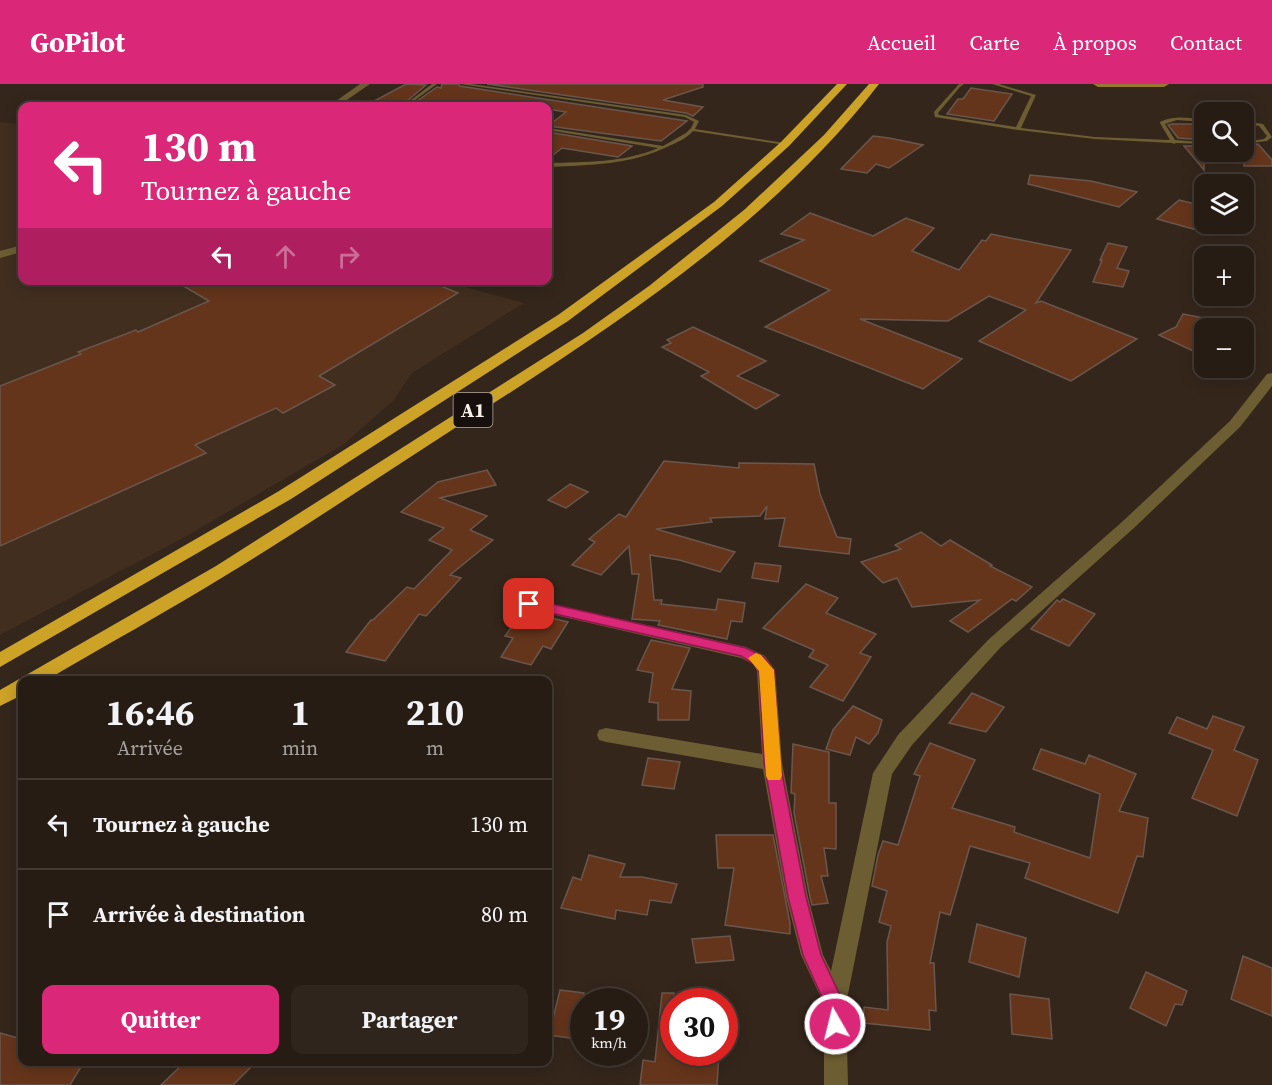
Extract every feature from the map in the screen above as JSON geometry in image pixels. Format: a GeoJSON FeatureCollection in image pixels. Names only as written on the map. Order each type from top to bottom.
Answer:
{"type":"FeatureCollection","features":[{"type":"Feature","properties":{"kind":"highway","name":"A1"},"geometry":{"type":"LineString","coordinates":[[0,661],[285,495],[563,318],[718,204],[784,144],[842,84]]}},
{"type":"Feature","properties":{"kind":"highway","name":"A1"},"geometry":{"type":"LineString","coordinates":[[39,676],[222,570],[588,336],[654,289],[748,213],[828,137],[874,84]]}},
{"type":"Feature","properties":{"kind":"highway"},"geometry":{"type":"LineString","coordinates":[[0,699],[18,688]]}},
{"type":"Feature","properties":{"kind":"street"},"geometry":{"type":"LineString","coordinates":[[339,102],[366,84]]}},
{"type":"Feature","properties":{"kind":"street"},"geometry":{"type":"LineString","coordinates":[[1098,84],[1164,84]]}},
{"type":"Feature","properties":{"kind":"street"},"geometry":{"type":"LineString","coordinates":[[0,255],[18,249]]}},
{"type":"Feature","properties":{"kind":"street"},"geometry":{"type":"LineString","coordinates":[[836,1085],[835,1004],[883,773],[905,740],[994,644],[1129,524],[1235,424],[1272,377]]}},
{"type":"Feature","properties":{"kind":"street"},"geometry":{"type":"LineString","coordinates":[[529,604],[746,652],[759,660],[766,670],[772,763],[797,897],[812,955],[835,1004]]}},
{"type":"Feature","properties":{"kind":"street"},"geometry":{"type":"LineString","coordinates":[[606,735],[772,763]]}},
{"type":"Feature","properties":{"kind":"lane"},"geometry":{"type":"LineString","coordinates":[[410,102],[435,84]]}},
{"type":"Feature","properties":{"kind":"lane"},"geometry":{"type":"LineString","coordinates":[[462,84],[687,116],[697,121],[694,130]]}},
{"type":"Feature","properties":{"kind":"lane"},"geometry":{"type":"LineString","coordinates":[[962,84],[958,86],[936,116],[1095,138],[1194,142]]}},
{"type":"Feature","properties":{"kind":"lane"},"geometry":{"type":"LineString","coordinates":[[992,84],[1024,90],[1034,95],[1018,129]]}},
{"type":"Feature","properties":{"kind":"lane"},"geometry":{"type":"LineString","coordinates":[[1174,143],[1162,123],[1172,120],[1194,121]]}},
{"type":"Feature","properties":{"kind":"lane"},"geometry":{"type":"LineString","coordinates":[[1254,124],[1261,125],[1270,136],[1265,140],[1254,141]]}},
{"type":"Feature","properties":{"kind":"lane"},"geometry":{"type":"LineString","coordinates":[[552,130],[664,147]]}},
{"type":"Feature","properties":{"kind":"lane"},"geometry":{"type":"LineString","coordinates":[[552,165],[624,162],[664,147],[694,130],[784,144]]}},
{"type":"Feature","properties":{"kind":"shaded area"},"geometry":{"type":"Polygon","coordinates":[[[0,122],[18,124],[18,285],[458,285],[524,303],[412,373],[393,401],[344,444],[183,538],[0,635],[0,122]]]}},
{"type":"Feature","properties":{"kind":"building"},"geometry":{"type":"Polygon","coordinates":[[[406,84],[426,85],[406,102],[372,102],[406,84]]]}},
{"type":"Feature","properties":{"kind":"building"},"geometry":{"type":"Polygon","coordinates":[[[442,84],[458,84],[687,121],[661,141],[552,127],[552,123],[566,112],[552,110],[552,102],[416,102],[437,87],[441,88],[442,84]]]}},
{"type":"Feature","properties":{"kind":"building"},"geometry":{"type":"Polygon","coordinates":[[[487,84],[703,84],[703,87],[663,100],[703,107],[693,116],[686,113],[487,84]]]}},
{"type":"Feature","properties":{"kind":"building"},"geometry":{"type":"Polygon","coordinates":[[[971,88],[1012,94],[994,121],[947,114],[958,99],[963,99],[971,88]]]}},
{"type":"Feature","properties":{"kind":"building"},"geometry":{"type":"Polygon","coordinates":[[[1194,124],[1194,139],[1178,138],[1168,125],[1194,124]]]}},
{"type":"Feature","properties":{"kind":"building"},"geometry":{"type":"Polygon","coordinates":[[[552,133],[632,146],[618,157],[562,148],[552,156],[552,133]]]}},
{"type":"Feature","properties":{"kind":"building"},"geometry":{"type":"Polygon","coordinates":[[[873,136],[923,145],[889,168],[876,164],[867,173],[841,169],[873,136]]]}},
{"type":"Feature","properties":{"kind":"building"},"geometry":{"type":"Polygon","coordinates":[[[1258,144],[1272,160],[1272,166],[1244,166],[1244,162],[1254,162],[1254,145],[1258,144]]]}},
{"type":"Feature","properties":{"kind":"building"},"geometry":{"type":"Polygon","coordinates":[[[1184,146],[1194,146],[1194,158],[1184,146]]]}},
{"type":"Feature","properties":{"kind":"building"},"geometry":{"type":"Polygon","coordinates":[[[1197,162],[1204,162],[1204,170],[1197,162]]]}},
{"type":"Feature","properties":{"kind":"building"},"geometry":{"type":"Polygon","coordinates":[[[1030,175],[1091,181],[1137,192],[1119,207],[1028,184],[1030,175]]]}},
{"type":"Feature","properties":{"kind":"building"},"geometry":{"type":"Polygon","coordinates":[[[1179,200],[1194,204],[1194,229],[1157,219],[1179,200]]]}},
{"type":"Feature","properties":{"kind":"building"},"geometry":{"type":"Polygon","coordinates":[[[810,213],[873,236],[906,218],[934,228],[912,251],[959,270],[982,240],[986,241],[991,234],[1071,250],[1036,303],[1041,301],[1137,339],[1071,381],[979,341],[1026,310],[989,296],[948,321],[860,319],[962,359],[923,389],[765,327],[830,290],[760,261],[804,240],[781,234],[810,213]]]}},
{"type":"Feature","properties":{"kind":"building"},"geometry":{"type":"Polygon","coordinates":[[[1108,243],[1127,247],[1117,268],[1129,271],[1123,287],[1093,282],[1108,243]]]}},
{"type":"Feature","properties":{"kind":"building"},"geometry":{"type":"Polygon","coordinates":[[[182,285],[438,285],[458,293],[319,376],[335,385],[283,413],[276,408],[195,445],[206,453],[0,546],[0,386],[81,354],[78,352],[136,330],[138,332],[209,301],[182,285]]]}},
{"type":"Feature","properties":{"kind":"building"},"geometry":{"type":"Polygon","coordinates":[[[1183,314],[1204,318],[1194,318],[1194,351],[1159,335],[1176,327],[1183,314]]]}},
{"type":"Feature","properties":{"kind":"building"},"geometry":{"type":"Polygon","coordinates":[[[693,327],[766,361],[737,376],[779,395],[756,409],[701,376],[709,372],[662,347],[671,343],[667,340],[693,327]]]}},
{"type":"Feature","properties":{"kind":"building"},"geometry":{"type":"Polygon","coordinates":[[[664,461],[739,468],[739,463],[814,464],[820,494],[837,537],[851,539],[849,554],[779,546],[785,518],[765,519],[767,506],[760,516],[710,518],[712,522],[656,529],[735,552],[720,572],[679,560],[650,555],[654,600],[662,600],[661,604],[716,610],[718,599],[745,603],[742,622],[731,621],[727,639],[658,625],[660,621],[632,619],[639,574],[632,574],[629,546],[601,575],[572,565],[595,542],[589,539],[619,514],[626,517],[664,461]]]}},
{"type":"Feature","properties":{"kind":"building"},"geometry":{"type":"Polygon","coordinates":[[[487,470],[496,485],[440,498],[487,516],[470,530],[493,540],[450,575],[461,578],[426,616],[419,614],[385,661],[346,652],[371,620],[407,587],[414,589],[452,550],[429,540],[444,528],[401,512],[438,482],[487,470]]]}},
{"type":"Feature","properties":{"kind":"building"},"geometry":{"type":"Polygon","coordinates":[[[570,484],[588,492],[566,508],[548,500],[570,484]]]}},
{"type":"Feature","properties":{"kind":"building"},"geometry":{"type":"Polygon","coordinates":[[[921,532],[941,546],[950,540],[992,565],[990,566],[1032,587],[1016,601],[1012,599],[968,632],[950,621],[980,600],[912,607],[897,578],[883,583],[861,562],[901,549],[895,545],[921,532]]]}},
{"type":"Feature","properties":{"kind":"building"},"geometry":{"type":"Polygon","coordinates":[[[755,563],[781,566],[778,582],[752,578],[755,563]]]}},
{"type":"Feature","properties":{"kind":"building"},"geometry":{"type":"Polygon","coordinates":[[[806,584],[838,598],[826,613],[876,634],[860,653],[871,657],[843,701],[810,687],[828,665],[809,657],[814,650],[763,628],[806,584]]]}},
{"type":"Feature","properties":{"kind":"building"},"geometry":{"type":"Polygon","coordinates":[[[1063,599],[1095,614],[1069,646],[1031,629],[1057,600],[1060,602],[1063,599]]]}},
{"type":"Feature","properties":{"kind":"building"},"geometry":{"type":"Polygon","coordinates":[[[523,611],[568,622],[551,649],[543,646],[531,665],[501,657],[513,638],[505,636],[523,611]]]}},
{"type":"Feature","properties":{"kind":"building"},"geometry":{"type":"Polygon","coordinates":[[[651,640],[690,648],[672,689],[691,691],[689,720],[658,720],[658,703],[649,702],[653,673],[637,670],[651,640]]]}},
{"type":"Feature","properties":{"kind":"building"},"geometry":{"type":"Polygon","coordinates":[[[972,693],[1004,707],[986,732],[949,723],[972,693]]]}},
{"type":"Feature","properties":{"kind":"building"},"geometry":{"type":"Polygon","coordinates":[[[853,706],[882,720],[878,733],[869,744],[856,737],[850,755],[826,749],[833,730],[853,706]]]}},
{"type":"Feature","properties":{"kind":"building"},"geometry":{"type":"Polygon","coordinates":[[[1213,716],[1244,727],[1234,750],[1258,760],[1237,816],[1192,798],[1213,750],[1169,733],[1177,717],[1207,729],[1213,716]]]}},
{"type":"Feature","properties":{"kind":"building"},"geometry":{"type":"Polygon","coordinates":[[[930,743],[975,760],[952,808],[1015,827],[1014,832],[1090,858],[1100,794],[1033,769],[1041,749],[1085,764],[1089,755],[1136,774],[1119,811],[1148,818],[1143,857],[1137,856],[1118,913],[1025,878],[1030,863],[970,846],[950,915],[940,912],[930,963],[934,963],[936,1011],[929,1010],[930,1030],[864,1023],[864,1007],[888,1010],[887,942],[891,926],[879,922],[887,891],[872,886],[878,855],[883,841],[898,845],[920,776],[914,774],[930,743]]]}},
{"type":"Feature","properties":{"kind":"building"},"geometry":{"type":"Polygon","coordinates":[[[793,744],[829,752],[829,803],[836,803],[836,849],[824,848],[828,876],[821,876],[828,903],[812,905],[810,897],[794,813],[795,794],[791,793],[793,744]]]}},
{"type":"Feature","properties":{"kind":"building"},"geometry":{"type":"Polygon","coordinates":[[[648,758],[680,762],[674,789],[642,785],[648,758]]]}},
{"type":"Feature","properties":{"kind":"building"},"geometry":{"type":"Polygon","coordinates":[[[716,835],[773,835],[790,923],[790,934],[725,925],[734,868],[718,868],[716,835]]]}},
{"type":"Feature","properties":{"kind":"building"},"geometry":{"type":"Polygon","coordinates":[[[589,855],[625,864],[620,877],[642,877],[677,884],[671,903],[650,900],[647,915],[616,910],[615,919],[561,908],[573,877],[581,880],[589,855]]]}},
{"type":"Feature","properties":{"kind":"building"},"geometry":{"type":"Polygon","coordinates":[[[977,924],[1026,938],[1019,977],[969,962],[977,924]]]}},
{"type":"Feature","properties":{"kind":"building"},"geometry":{"type":"Polygon","coordinates":[[[730,936],[734,960],[696,963],[692,939],[730,936]]]}},
{"type":"Feature","properties":{"kind":"building"},"geometry":{"type":"Polygon","coordinates":[[[1243,956],[1272,968],[1272,1016],[1231,999],[1243,956]]]}},
{"type":"Feature","properties":{"kind":"building"},"geometry":{"type":"Polygon","coordinates":[[[1146,972],[1187,991],[1182,1005],[1175,1004],[1166,1026],[1130,1008],[1146,972]]]}},
{"type":"Feature","properties":{"kind":"building"},"geometry":{"type":"Polygon","coordinates":[[[560,990],[570,991],[570,1038],[552,1035],[552,1023],[560,990]]]}},
{"type":"Feature","properties":{"kind":"building"},"geometry":{"type":"Polygon","coordinates":[[[1010,994],[1049,999],[1052,1039],[1012,1034],[1010,994]]]}},
{"type":"Feature","properties":{"kind":"building"},"geometry":{"type":"Polygon","coordinates":[[[660,1013],[660,1066],[718,1066],[717,1085],[640,1085],[642,1066],[648,1066],[648,1061],[655,1062],[660,1013]]]}},
{"type":"Feature","properties":{"kind":"building"},"geometry":{"type":"Polygon","coordinates":[[[0,1033],[18,1038],[18,1066],[82,1066],[70,1085],[0,1085],[0,1033]]]}},
{"type":"Feature","properties":{"kind":"building"},"geometry":{"type":"Polygon","coordinates":[[[181,1066],[252,1066],[233,1085],[161,1085],[181,1066]]]}},
{"type":"Feature","properties":{"kind":"slow traffic"},"geometry":{"type":"LineString","coordinates":[[756,658],[766,670],[774,776]]}},
{"type":"Feature","properties":{"kind":"route"},"geometry":{"type":"LineString","coordinates":[[529,604],[746,652],[759,660],[766,670],[772,763],[797,897],[812,955],[835,1004],[835,1024]]}}]}
